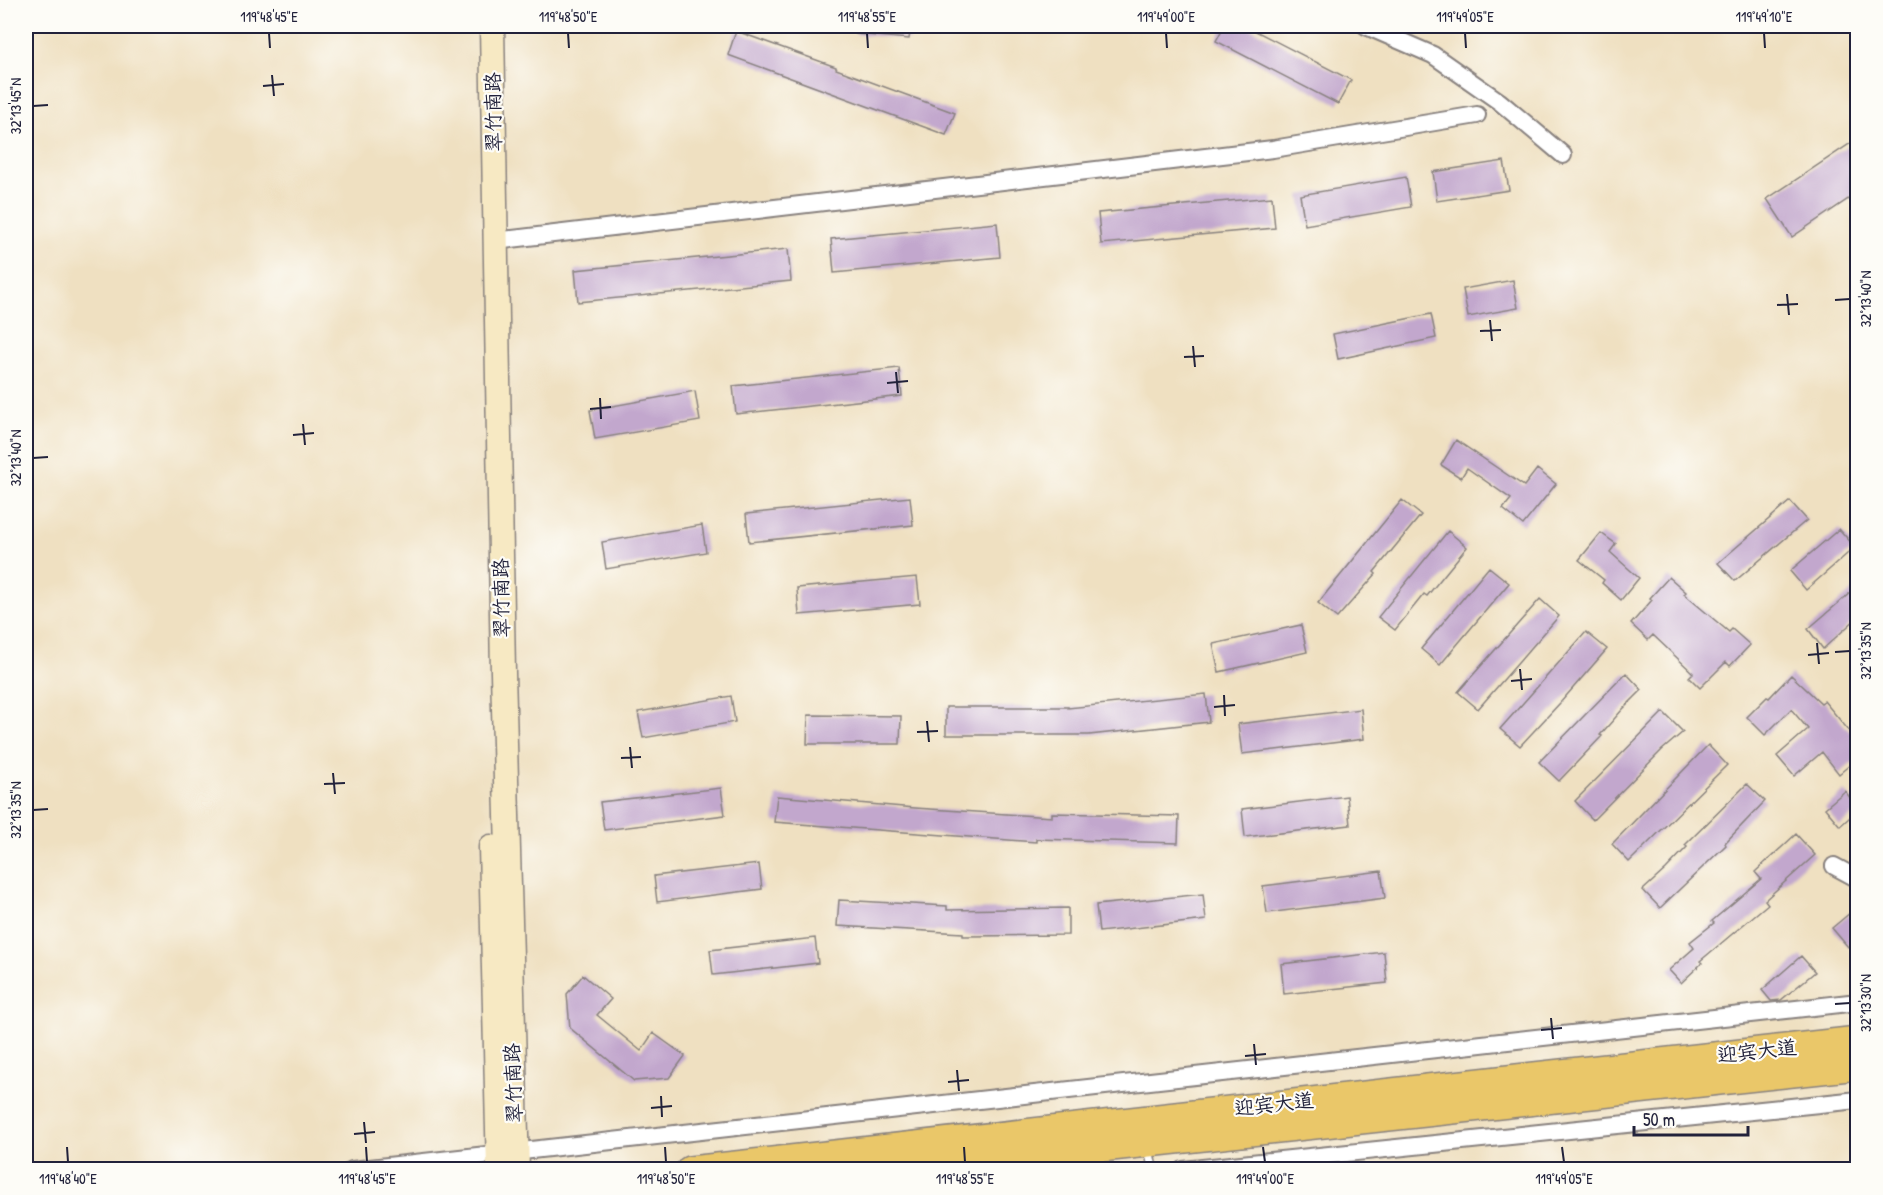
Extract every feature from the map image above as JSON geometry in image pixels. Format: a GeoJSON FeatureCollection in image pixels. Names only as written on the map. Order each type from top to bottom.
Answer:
{"type":"FeatureCollection","features":[{"type":"Feature","properties":{"kind":"main road","name":"翠竹南路"},"geometry":{"type":"LineString","coordinates":[[477,26],[487,693],[507,1161]]}},
{"type":"Feature","properties":{"kind":"main road","name":"翠竹南路"},"geometry":{"type":"LineString","coordinates":[[492,26],[507,1161]]}},
{"type":"Feature","properties":{"kind":"main road","name":"迎宾大道"},"geometry":{"type":"LineString","coordinates":[[901,1170],[1146,1130],[1857,1040]]}},
{"type":"Feature","properties":{"kind":"main road","name":"迎宾大道"},"geometry":{"type":"LineString","coordinates":[[1146,1130],[1857,1066]]}},
{"type":"Feature","properties":{"kind":"main road","name":"迎宾大道"},"geometry":{"type":"LineString","coordinates":[[690,1170],[990,1155]]}},
{"type":"Feature","properties":{"kind":"street"},"geometry":{"type":"LineString","coordinates":[[1366,26],[1433,55],[1500,102],[1563,155]]}},
{"type":"Feature","properties":{"kind":"street"},"geometry":{"type":"LineString","coordinates":[[495,241],[1273,149],[1477,115]]}},
{"type":"Feature","properties":{"kind":"street"},"geometry":{"type":"LineString","coordinates":[[1834,866],[1857,879]]}},
{"type":"Feature","properties":{"kind":"street"},"geometry":{"type":"LineString","coordinates":[[352,1170],[507,1161],[1857,1002]]}},
{"type":"Feature","properties":{"kind":"street"},"geometry":{"type":"LineString","coordinates":[[1184,1170],[1857,1100]]}},
{"type":"Feature","properties":{"kind":"lane"},"geometry":{"type":"LineString","coordinates":[[1146,1130],[1153,1170]]}},
{"type":"Feature","properties":{"kind":"building"},"geometry":{"type":"Polygon","coordinates":[[[857,26],[911,26],[909,39],[856,34],[857,26]]]}},
{"type":"Feature","properties":{"kind":"building"},"geometry":{"type":"Polygon","coordinates":[[[1224,26],[1246,26],[1351,80],[1338,104],[1216,41],[1224,26]]]}},
{"type":"Feature","properties":{"kind":"building"},"geometry":{"type":"Polygon","coordinates":[[[736,31],[955,113],[946,135],[728,55],[736,31]]]}},
{"type":"Feature","properties":{"kind":"building"},"geometry":{"type":"Polygon","coordinates":[[[1857,139],[1857,193],[1792,237],[1767,199],[1857,139]]]}},
{"type":"Feature","properties":{"kind":"building"},"geometry":{"type":"Polygon","coordinates":[[[1504,161],[1509,190],[1437,201],[1433,172],[1504,161]]]}},
{"type":"Feature","properties":{"kind":"building"},"geometry":{"type":"Polygon","coordinates":[[[1406,177],[1411,207],[1305,225],[1300,195],[1406,177]]]}},
{"type":"Feature","properties":{"kind":"building"},"geometry":{"type":"Polygon","coordinates":[[[1272,197],[1275,228],[1101,244],[1098,213],[1272,197]]]}},
{"type":"Feature","properties":{"kind":"building"},"geometry":{"type":"Polygon","coordinates":[[[997,223],[1000,257],[834,273],[831,239],[997,223]]]}},
{"type":"Feature","properties":{"kind":"building"},"geometry":{"type":"Polygon","coordinates":[[[788,249],[791,281],[578,302],[575,270],[788,249]]]}},
{"type":"Feature","properties":{"kind":"building"},"geometry":{"type":"Polygon","coordinates":[[[1513,280],[1518,308],[1468,317],[1463,289],[1513,280]]]}},
{"type":"Feature","properties":{"kind":"building"},"geometry":{"type":"Polygon","coordinates":[[[1431,314],[1436,338],[1338,359],[1333,334],[1431,314]]]}},
{"type":"Feature","properties":{"kind":"building"},"geometry":{"type":"Polygon","coordinates":[[[899,368],[902,396],[736,414],[733,386],[899,368]]]}},
{"type":"Feature","properties":{"kind":"building"},"geometry":{"type":"Polygon","coordinates":[[[695,391],[700,421],[595,439],[590,410],[695,391]]]}},
{"type":"Feature","properties":{"kind":"building"},"geometry":{"type":"Polygon","coordinates":[[[1456,440],[1524,486],[1537,469],[1556,484],[1523,525],[1503,509],[1511,499],[1467,468],[1461,478],[1441,465],[1456,440]]]}},
{"type":"Feature","properties":{"kind":"building"},"geometry":{"type":"Polygon","coordinates":[[[910,497],[913,525],[749,542],[746,514],[910,497]]]}},
{"type":"Feature","properties":{"kind":"building"},"geometry":{"type":"Polygon","coordinates":[[[1402,500],[1421,515],[1374,572],[1376,574],[1337,618],[1318,603],[1402,500]]]}},
{"type":"Feature","properties":{"kind":"building"},"geometry":{"type":"Polygon","coordinates":[[[1790,501],[1807,520],[1735,581],[1718,563],[1790,501]]]}},
{"type":"Feature","properties":{"kind":"building"},"geometry":{"type":"Polygon","coordinates":[[[702,525],[706,552],[606,569],[602,542],[702,525]]]}},
{"type":"Feature","properties":{"kind":"building"},"geometry":{"type":"Polygon","coordinates":[[[1839,529],[1855,547],[1806,590],[1790,571],[1839,529]]]}},
{"type":"Feature","properties":{"kind":"building"},"geometry":{"type":"Polygon","coordinates":[[[1448,531],[1467,547],[1427,596],[1424,594],[1395,630],[1378,617],[1448,531]]]}},
{"type":"Feature","properties":{"kind":"building"},"geometry":{"type":"Polygon","coordinates":[[[1601,533],[1616,544],[1610,552],[1639,578],[1621,600],[1602,583],[1604,580],[1579,560],[1601,533]]]}},
{"type":"Feature","properties":{"kind":"building"},"geometry":{"type":"Polygon","coordinates":[[[1489,567],[1509,583],[1440,665],[1421,649],[1489,567]]]}},
{"type":"Feature","properties":{"kind":"building"},"geometry":{"type":"Polygon","coordinates":[[[917,577],[920,604],[799,615],[797,588],[917,577]]]}},
{"type":"Feature","properties":{"kind":"building"},"geometry":{"type":"Polygon","coordinates":[[[1669,577],[1686,592],[1684,594],[1729,632],[1732,629],[1750,645],[1730,666],[1726,662],[1700,688],[1689,677],[1693,673],[1653,635],[1648,640],[1631,624],[1669,577]]]}},
{"type":"Feature","properties":{"kind":"building"},"geometry":{"type":"Polygon","coordinates":[[[1857,587],[1857,618],[1823,649],[1808,629],[1857,587]]]}},
{"type":"Feature","properties":{"kind":"building"},"geometry":{"type":"Polygon","coordinates":[[[1540,599],[1559,616],[1478,709],[1458,692],[1540,599]]]}},
{"type":"Feature","properties":{"kind":"building"},"geometry":{"type":"Polygon","coordinates":[[[1301,625],[1307,652],[1219,672],[1213,644],[1301,625]]]}},
{"type":"Feature","properties":{"kind":"building"},"geometry":{"type":"Polygon","coordinates":[[[1586,632],[1607,649],[1520,746],[1500,729],[1586,632]]]}},
{"type":"Feature","properties":{"kind":"building"},"geometry":{"type":"Polygon","coordinates":[[[1626,673],[1642,690],[1559,781],[1539,762],[1626,673]]]}},
{"type":"Feature","properties":{"kind":"building"},"geometry":{"type":"Polygon","coordinates":[[[1791,675],[1821,703],[1824,701],[1850,732],[1857,726],[1857,759],[1839,774],[1822,752],[1794,776],[1777,756],[1808,729],[1791,709],[1765,735],[1747,717],[1791,675]]]}},
{"type":"Feature","properties":{"kind":"building"},"geometry":{"type":"Polygon","coordinates":[[[1206,694],[1209,722],[1089,735],[946,735],[946,707],[1068,708],[1206,694]]]}},
{"type":"Feature","properties":{"kind":"building"},"geometry":{"type":"Polygon","coordinates":[[[731,696],[735,722],[643,738],[638,712],[731,696]]]}},
{"type":"Feature","properties":{"kind":"building"},"geometry":{"type":"Polygon","coordinates":[[[1361,709],[1364,739],[1242,754],[1238,724],[1361,709]]]}},
{"type":"Feature","properties":{"kind":"building"},"geometry":{"type":"Polygon","coordinates":[[[1663,712],[1683,732],[1662,750],[1593,820],[1575,801],[1663,712]]]}},
{"type":"Feature","properties":{"kind":"building"},"geometry":{"type":"Polygon","coordinates":[[[808,715],[901,716],[900,744],[807,744],[808,715]]]}},
{"type":"Feature","properties":{"kind":"building"},"geometry":{"type":"Polygon","coordinates":[[[1708,745],[1727,765],[1629,862],[1612,844],[1708,745]]]}},
{"type":"Feature","properties":{"kind":"building"},"geometry":{"type":"Polygon","coordinates":[[[1747,784],[1765,801],[1725,843],[1726,845],[1660,908],[1643,890],[1747,784]]]}},
{"type":"Feature","properties":{"kind":"building"},"geometry":{"type":"Polygon","coordinates":[[[721,788],[725,815],[604,830],[600,802],[721,788]]]}},
{"type":"Feature","properties":{"kind":"building"},"geometry":{"type":"Polygon","coordinates":[[[1845,791],[1857,807],[1857,811],[1840,826],[1825,808],[1845,791]]]}},
{"type":"Feature","properties":{"kind":"building"},"geometry":{"type":"Polygon","coordinates":[[[777,796],[1052,817],[1052,813],[1179,816],[1178,843],[1036,839],[1036,842],[774,822],[777,796]]]}},
{"type":"Feature","properties":{"kind":"building"},"geometry":{"type":"Polygon","coordinates":[[[1347,796],[1350,825],[1245,837],[1242,809],[1347,796]]]}},
{"type":"Feature","properties":{"kind":"building"},"geometry":{"type":"Polygon","coordinates":[[[1796,834],[1815,855],[1765,900],[1768,904],[1700,961],[1702,963],[1681,983],[1669,970],[1694,948],[1690,942],[1761,879],[1755,872],[1796,834]]]}},
{"type":"Feature","properties":{"kind":"building"},"geometry":{"type":"Polygon","coordinates":[[[759,864],[762,889],[657,902],[654,876],[759,864]]]}},
{"type":"Feature","properties":{"kind":"building"},"geometry":{"type":"Polygon","coordinates":[[[1381,871],[1385,898],[1267,913],[1263,886],[1381,871]]]}},
{"type":"Feature","properties":{"kind":"building"},"geometry":{"type":"Polygon","coordinates":[[[1203,894],[1206,920],[1099,932],[1096,905],[1203,894]]]}},
{"type":"Feature","properties":{"kind":"building"},"geometry":{"type":"Polygon","coordinates":[[[839,900],[947,906],[947,910],[1068,908],[1068,935],[963,936],[963,933],[837,926],[839,900]]]}},
{"type":"Feature","properties":{"kind":"building"},"geometry":{"type":"Polygon","coordinates":[[[1857,907],[1857,939],[1848,947],[1832,928],[1857,907]]]}},
{"type":"Feature","properties":{"kind":"building"},"geometry":{"type":"Polygon","coordinates":[[[815,938],[818,963],[713,975],[710,950],[815,938]]]}},
{"type":"Feature","properties":{"kind":"building"},"geometry":{"type":"Polygon","coordinates":[[[1384,952],[1387,983],[1284,994],[1281,964],[1384,952]]]}},
{"type":"Feature","properties":{"kind":"building"},"geometry":{"type":"Polygon","coordinates":[[[1801,956],[1815,972],[1781,1000],[1771,1001],[1762,990],[1801,956]]]}},
{"type":"Feature","properties":{"kind":"building"},"geometry":{"type":"Polygon","coordinates":[[[583,975],[611,999],[597,1015],[641,1051],[653,1033],[685,1056],[669,1078],[634,1081],[570,1028],[567,994],[583,975]]]}}]}
